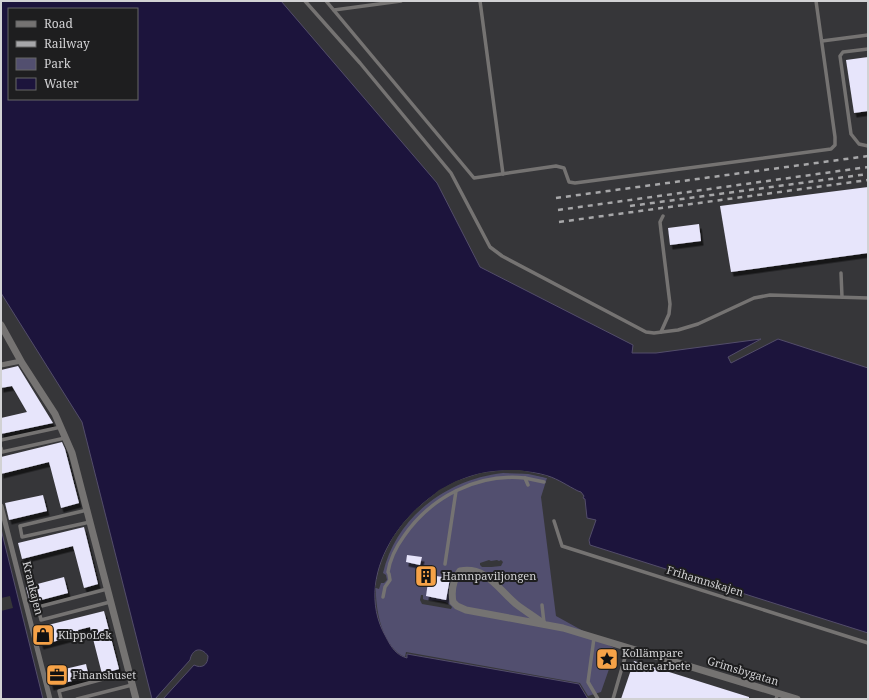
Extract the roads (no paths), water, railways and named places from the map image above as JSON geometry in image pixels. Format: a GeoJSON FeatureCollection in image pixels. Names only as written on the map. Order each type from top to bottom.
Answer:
{"type":"FeatureCollection","features":[{"type":"Feature","properties":{"kind":"street"},"geometry":{"type":"LineString","coordinates":[[1,325],[55,414],[72,453],[136,699]]}},
{"type":"Feature","properties":{"kind":"street"},"geometry":{"type":"LineString","coordinates":[[1,365],[21,360]]}},
{"type":"Feature","properties":{"kind":"street","name":"Krankajen"},"geometry":{"type":"LineString","coordinates":[[1,506],[50,699]]}},
{"type":"Feature","properties":{"kind":"street","name":"Grimsbygatan"},"geometry":{"type":"LineString","coordinates":[[544,624],[516,604],[489,577],[470,570],[460,571],[456,576],[452,589],[453,602],[457,606],[466,610],[544,624],[594,637],[777,696],[797,699]]}},
{"type":"Feature","properties":{"kind":"lane"},"geometry":{"type":"LineString","coordinates":[[305,1],[360,63],[451,173],[490,247],[502,256],[646,332],[654,334],[678,330],[698,324],[754,298],[770,295],[868,298]]}},
{"type":"Feature","properties":{"kind":"lane"},"geometry":{"type":"LineString","coordinates":[[326,1],[474,178],[556,166],[564,168],[569,182],[575,184],[831,149],[835,145],[835,137],[816,1]]}},
{"type":"Feature","properties":{"kind":"lane"},"geometry":{"type":"LineString","coordinates":[[334,10],[401,1]]}},
{"type":"Feature","properties":{"kind":"lane"},"geometry":{"type":"LineString","coordinates":[[480,1],[503,174]]}},
{"type":"Feature","properties":{"kind":"lane"},"geometry":{"type":"LineString","coordinates":[[822,41],[868,35]]}},
{"type":"Feature","properties":{"kind":"lane"},"geometry":{"type":"LineString","coordinates":[[868,49],[843,52],[840,56],[851,134],[860,144],[868,146]]}},
{"type":"Feature","properties":{"kind":"lane"},"geometry":{"type":"LineString","coordinates":[[661,332],[669,314],[670,304],[660,222],[663,216]]}},
{"type":"Feature","properties":{"kind":"lane"},"geometry":{"type":"LineString","coordinates":[[841,273],[842,297]]}},
{"type":"Feature","properties":{"kind":"lane"},"geometry":{"type":"LineString","coordinates":[[1,440],[61,427]]}},
{"type":"Feature","properties":{"kind":"lane"},"geometry":{"type":"LineString","coordinates":[[1,448],[2,452],[66,438]]}},
{"type":"Feature","properties":{"kind":"lane"},"geometry":{"type":"LineString","coordinates":[[383,597],[385,587],[390,580],[388,572],[394,552],[411,526],[424,512],[435,504],[456,491],[475,483],[488,480],[502,478],[525,478],[544,482]]}},
{"type":"Feature","properties":{"kind":"lane"},"geometry":{"type":"LineString","coordinates":[[525,478],[528,485]]}},
{"type":"Feature","properties":{"kind":"lane"},"geometry":{"type":"LineString","coordinates":[[445,564],[456,491]]}},
{"type":"Feature","properties":{"kind":"lane"},"geometry":{"type":"LineString","coordinates":[[87,510],[20,526],[22,538],[90,522]]}},
{"type":"Feature","properties":{"kind":"lane","name":"Frihamnskajen"},"geometry":{"type":"LineString","coordinates":[[554,521],[562,546],[868,642]]}},
{"type":"Feature","properties":{"kind":"lane","name":"Krankajen"},"geometry":{"type":"LineString","coordinates":[[107,589],[38,607],[41,620],[110,602]]}},
{"type":"Feature","properties":{"kind":"lane"},"geometry":{"type":"LineString","coordinates":[[542,605],[544,624]]}},
{"type":"Feature","properties":{"kind":"lane"},"geometry":{"type":"LineString","coordinates":[[594,637],[588,682],[598,699]]}},
{"type":"Feature","properties":{"kind":"lane"},"geometry":{"type":"LineString","coordinates":[[613,699],[628,647]]}},
{"type":"Feature","properties":{"kind":"lane"},"geometry":{"type":"LineString","coordinates":[[60,699],[59,691],[129,672]]}},
{"type":"Feature","properties":{"kind":"lane"},"geometry":{"type":"LineString","coordinates":[[77,699],[133,685]]}},
{"type":"Feature","properties":{"kind":"water"},"geometry":{"type":"Polygon","coordinates":[[[1,1],[281,1],[437,183],[480,267],[633,345],[632,353],[656,353],[761,339],[728,357],[731,363],[778,339],[868,368],[868,633],[590,545],[589,540],[596,520],[587,518],[585,499],[583,498],[584,496],[581,492],[556,479],[541,474],[523,471],[495,471],[479,474],[455,483],[432,497],[411,515],[394,536],[382,560],[375,586],[376,612],[386,637],[394,650],[407,658],[407,654],[579,684],[588,699],[163,699],[194,665],[200,667],[206,664],[208,656],[203,651],[197,650],[155,699],[152,699],[82,422],[1,293],[1,1]]]}},
{"type":"Feature","properties":{"kind":"water"},"geometry":{"type":"Polygon","coordinates":[[[1,529],[43,699],[1,699],[1,529]]]}},
{"type":"Feature","properties":{"kind":"railway"},"geometry":{"type":"LineString","coordinates":[[556,198],[868,156]]}},
{"type":"Feature","properties":{"kind":"railway"},"geometry":{"type":"LineString","coordinates":[[558,210],[868,167]]}},
{"type":"Feature","properties":{"kind":"railway"},"geometry":{"type":"LineString","coordinates":[[630,206],[868,174]]}},
{"type":"Feature","properties":{"kind":"railway"},"geometry":{"type":"LineString","coordinates":[[559,222],[868,180]]}},
{"type":"Feature","properties":{"kind":"place","name":"Hamnpaviljongen"},"geometry":{"type":"Point","coordinates":[426,576]}},
{"type":"Feature","properties":{"kind":"place","name":"KlippoLek"},"geometry":{"type":"Point","coordinates":[43,635]}},
{"type":"Feature","properties":{"kind":"place","name":"Kollämpare under arbete"},"geometry":{"type":"Point","coordinates":[607,659]}},
{"type":"Feature","properties":{"kind":"place","name":"Finanshuset"},"geometry":{"type":"Point","coordinates":[57,675]}}]}
